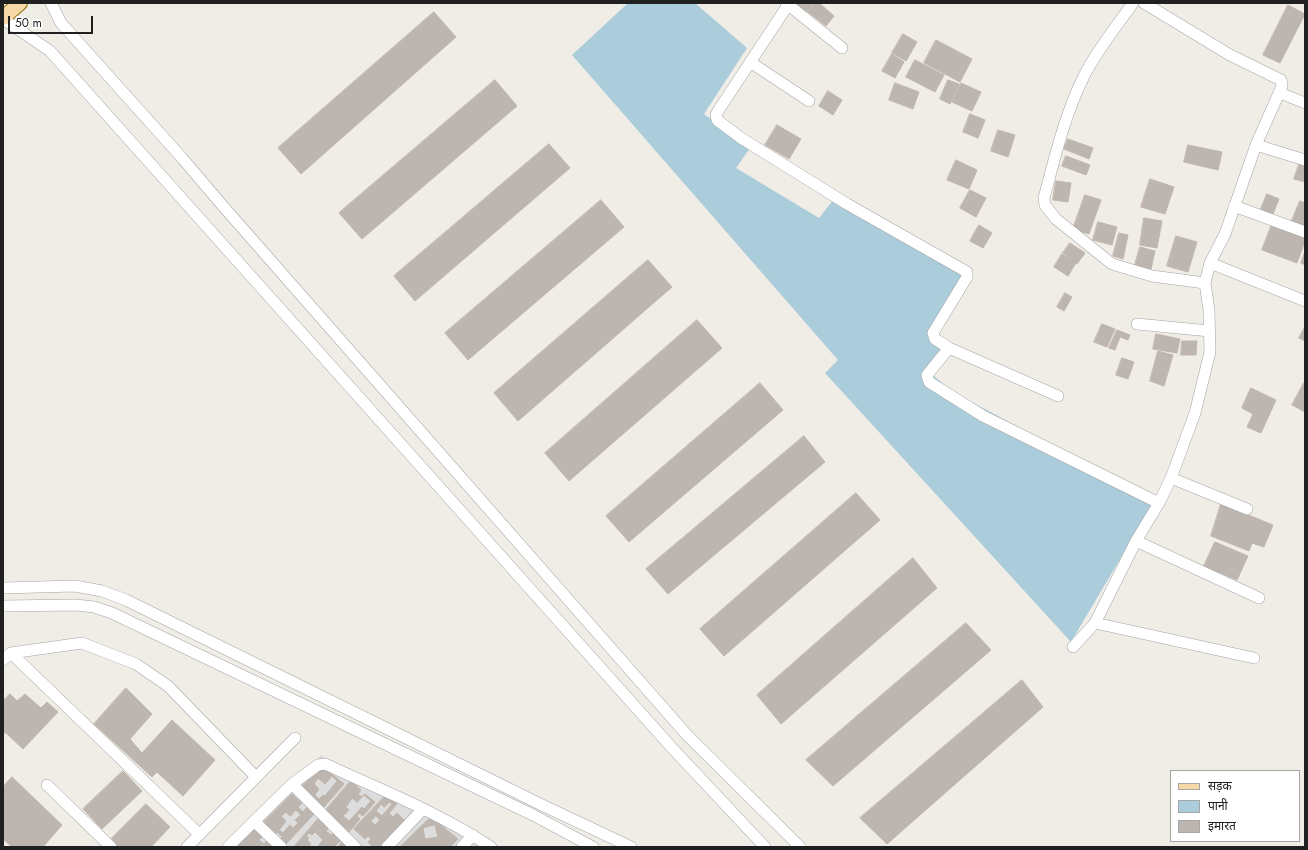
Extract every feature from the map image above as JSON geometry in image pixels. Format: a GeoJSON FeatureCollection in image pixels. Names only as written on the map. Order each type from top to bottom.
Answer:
{"type":"FeatureCollection","features":[{"type":"Feature","properties":{"kind":"main road"},"geometry":{"type":"LineString","coordinates":[[3,19],[20,3]]}},
{"type":"Feature","properties":{"kind":"street"},"geometry":{"type":"LineString","coordinates":[[51,3],[61,23],[182,158],[687,735],[800,847]]}},
{"type":"Feature","properties":{"kind":"street"},"geometry":{"type":"LineString","coordinates":[[1133,3],[1096,56],[1084,77],[1066,120],[1044,198],[1045,205],[1056,219],[1112,264],[1152,276],[1205,283]]}},
{"type":"Feature","properties":{"kind":"street"},"geometry":{"type":"LineString","coordinates":[[1073,647],[1095,623],[1136,541],[1172,478],[1194,413],[1210,352],[1209,310],[1205,283],[1210,263],[1224,234],[1256,145],[1282,86],[1281,80],[1230,55],[1144,3]]}},
{"type":"Feature","properties":{"kind":"street"},"geometry":{"type":"LineString","coordinates":[[842,48],[787,4],[718,111],[716,115],[717,120],[741,138],[834,196],[966,272],[967,277],[934,333],[935,339],[949,348],[1058,396]]}},
{"type":"Feature","properties":{"kind":"street"},"geometry":{"type":"LineString","coordinates":[[3,19],[50,51],[673,749],[765,847]]}},
{"type":"Feature","properties":{"kind":"street"},"geometry":{"type":"LineString","coordinates":[[750,62],[809,101]]}},
{"type":"Feature","properties":{"kind":"street"},"geometry":{"type":"LineString","coordinates":[[1280,93],[1305,103]]}},
{"type":"Feature","properties":{"kind":"street"},"geometry":{"type":"LineString","coordinates":[[1256,145],[1305,160]]}},
{"type":"Feature","properties":{"kind":"street"},"geometry":{"type":"LineString","coordinates":[[1234,206],[1305,232]]}},
{"type":"Feature","properties":{"kind":"street"},"geometry":{"type":"LineString","coordinates":[[1210,263],[1305,301]]}},
{"type":"Feature","properties":{"kind":"street"},"geometry":{"type":"LineString","coordinates":[[1137,324],[1210,332]]}},
{"type":"Feature","properties":{"kind":"street"},"geometry":{"type":"LineString","coordinates":[[949,348],[927,375],[929,382],[983,416],[1159,503]]}},
{"type":"Feature","properties":{"kind":"street"},"geometry":{"type":"LineString","coordinates":[[1172,478],[1247,509]]}},
{"type":"Feature","properties":{"kind":"street"},"geometry":{"type":"LineString","coordinates":[[1136,541],[1259,598]]}},
{"type":"Feature","properties":{"kind":"street"},"geometry":{"type":"LineString","coordinates":[[3,588],[75,586],[102,591],[126,600],[542,805],[631,847]]}},
{"type":"Feature","properties":{"kind":"street"},"geometry":{"type":"LineString","coordinates":[[3,606],[76,605],[94,607],[112,613],[526,811],[593,847]]}},
{"type":"Feature","properties":{"kind":"street"},"geometry":{"type":"LineString","coordinates":[[1095,623],[1254,658]]}},
{"type":"Feature","properties":{"kind":"street"},"geometry":{"type":"LineString","coordinates":[[7,657],[82,643],[136,664],[168,686],[256,777]]}},
{"type":"Feature","properties":{"kind":"street"},"geometry":{"type":"LineString","coordinates":[[7,657],[199,834]]}},
{"type":"Feature","properties":{"kind":"street"},"geometry":{"type":"LineString","coordinates":[[187,847],[294,738]]}},
{"type":"Feature","properties":{"kind":"street"},"geometry":{"type":"LineString","coordinates":[[228,847],[292,784],[318,765],[325,764],[423,809],[473,835],[491,847]]}},
{"type":"Feature","properties":{"kind":"street"},"geometry":{"type":"LineString","coordinates":[[292,784],[355,847]]}},
{"type":"Feature","properties":{"kind":"street"},"geometry":{"type":"LineString","coordinates":[[47,785],[111,847]]}},
{"type":"Feature","properties":{"kind":"street"},"geometry":{"type":"LineString","coordinates":[[387,847],[423,809]]}},
{"type":"Feature","properties":{"kind":"street"},"geometry":{"type":"LineString","coordinates":[[255,822],[281,847]]}},
{"type":"Feature","properties":{"kind":"street"},"geometry":{"type":"LineString","coordinates":[[462,847],[473,835]]}},
{"type":"Feature","properties":{"kind":"shaded area"},"geometry":{"type":"Polygon","coordinates":[[[321,755],[494,847],[228,847],[321,755]]]}},
{"type":"Feature","properties":{"kind":"water"},"geometry":{"type":"Polygon","coordinates":[[[628,3],[695,3],[747,48],[704,114],[750,148],[736,168],[819,218],[834,199],[973,273],[931,342],[951,351],[933,375],[953,392],[1155,500],[1071,642],[825,373],[838,360],[572,55],[628,3]]]}},
{"type":"Feature","properties":{"kind":"building"},"geometry":{"type":"Polygon","coordinates":[[[793,3],[814,3],[806,13],[793,3]]]}},
{"type":"Feature","properties":{"kind":"building"},"geometry":{"type":"Polygon","coordinates":[[[815,3],[819,3],[834,16],[826,26],[808,12],[815,3]]]}},
{"type":"Feature","properties":{"kind":"building"},"geometry":{"type":"Polygon","coordinates":[[[1288,5],[1305,14],[1280,63],[1263,55],[1288,5]]]}},
{"type":"Feature","properties":{"kind":"building"},"geometry":{"type":"Polygon","coordinates":[[[434,12],[456,37],[301,174],[278,148],[434,12]]]}},
{"type":"Feature","properties":{"kind":"building"},"geometry":{"type":"Polygon","coordinates":[[[903,34],[917,42],[906,61],[892,53],[903,34]]]}},
{"type":"Feature","properties":{"kind":"building"},"geometry":{"type":"Polygon","coordinates":[[[936,40],[972,59],[960,82],[924,63],[936,40]]]}},
{"type":"Feature","properties":{"kind":"building"},"geometry":{"type":"Polygon","coordinates":[[[892,54],[904,62],[895,78],[882,71],[892,54]]]}},
{"type":"Feature","properties":{"kind":"building"},"geometry":{"type":"Polygon","coordinates":[[[915,60],[944,75],[935,92],[906,77],[915,60]]]}},
{"type":"Feature","properties":{"kind":"building"},"geometry":{"type":"Polygon","coordinates":[[[495,80],[517,106],[362,239],[339,213],[495,80]]]}},
{"type":"Feature","properties":{"kind":"building"},"geometry":{"type":"Polygon","coordinates":[[[948,80],[959,84],[950,104],[940,99],[948,80]]]}},
{"type":"Feature","properties":{"kind":"building"},"geometry":{"type":"Polygon","coordinates":[[[895,83],[919,92],[913,109],[889,100],[895,83]]]}},
{"type":"Feature","properties":{"kind":"building"},"geometry":{"type":"Polygon","coordinates":[[[961,83],[981,92],[972,111],[952,102],[961,83]]]}},
{"type":"Feature","properties":{"kind":"building"},"geometry":{"type":"Polygon","coordinates":[[[828,91],[842,100],[833,115],[819,106],[828,91]]]}},
{"type":"Feature","properties":{"kind":"building"},"geometry":{"type":"Polygon","coordinates":[[[970,114],[985,120],[978,138],[963,132],[970,114]]]}},
{"type":"Feature","properties":{"kind":"building"},"geometry":{"type":"Polygon","coordinates":[[[777,125],[801,139],[789,159],[765,145],[777,125]]]}},
{"type":"Feature","properties":{"kind":"building"},"geometry":{"type":"Polygon","coordinates":[[[998,130],[1015,135],[1008,157],[991,151],[998,130]]]}},
{"type":"Feature","properties":{"kind":"building"},"geometry":{"type":"Polygon","coordinates":[[[1068,139],[1093,148],[1089,159],[1064,149],[1068,139]]]}},
{"type":"Feature","properties":{"kind":"building"},"geometry":{"type":"Polygon","coordinates":[[[549,144],[570,168],[415,301],[394,276],[549,144]]]}},
{"type":"Feature","properties":{"kind":"building"},"geometry":{"type":"Polygon","coordinates":[[[1188,145],[1222,152],[1218,170],[1184,162],[1188,145]]]}},
{"type":"Feature","properties":{"kind":"building"},"geometry":{"type":"Polygon","coordinates":[[[1066,156],[1090,165],[1086,175],[1062,166],[1066,156]]]}},
{"type":"Feature","properties":{"kind":"building"},"geometry":{"type":"Polygon","coordinates":[[[956,160],[977,170],[969,189],[947,180],[956,160]]]}},
{"type":"Feature","properties":{"kind":"building"},"geometry":{"type":"Polygon","coordinates":[[[1300,162],[1305,164],[1305,182],[1294,179],[1300,162]]]}},
{"type":"Feature","properties":{"kind":"building"},"geometry":{"type":"Polygon","coordinates":[[[1150,179],[1174,187],[1165,214],[1141,207],[1150,179]]]}},
{"type":"Feature","properties":{"kind":"building"},"geometry":{"type":"Polygon","coordinates":[[[1056,181],[1071,183],[1068,202],[1053,200],[1056,181]]]}},
{"type":"Feature","properties":{"kind":"building"},"geometry":{"type":"Polygon","coordinates":[[[970,190],[986,198],[976,217],[960,208],[970,190]]]}},
{"type":"Feature","properties":{"kind":"building"},"geometry":{"type":"Polygon","coordinates":[[[1267,194],[1279,199],[1271,219],[1259,214],[1267,194]]]}},
{"type":"Feature","properties":{"kind":"building"},"geometry":{"type":"Polygon","coordinates":[[[1085,195],[1101,200],[1089,234],[1073,229],[1085,195]]]}},
{"type":"Feature","properties":{"kind":"building"},"geometry":{"type":"Polygon","coordinates":[[[601,200],[624,227],[468,360],[445,333],[601,200]]]}},
{"type":"Feature","properties":{"kind":"building"},"geometry":{"type":"Polygon","coordinates":[[[1300,201],[1305,203],[1305,229],[1291,223],[1300,201]]]}},
{"type":"Feature","properties":{"kind":"building"},"geometry":{"type":"Polygon","coordinates":[[[1144,218],[1162,221],[1157,248],[1140,245],[1144,218]]]}},
{"type":"Feature","properties":{"kind":"building"},"geometry":{"type":"Polygon","coordinates":[[[1098,222],[1117,227],[1112,245],[1093,240],[1098,222]]]}},
{"type":"Feature","properties":{"kind":"building"},"geometry":{"type":"Polygon","coordinates":[[[1272,224],[1305,236],[1305,241],[1297,263],[1262,250],[1272,224]]]}},
{"type":"Feature","properties":{"kind":"building"},"geometry":{"type":"Polygon","coordinates":[[[979,225],[992,233],[983,248],[970,241],[979,225]]]}},
{"type":"Feature","properties":{"kind":"building"},"geometry":{"type":"Polygon","coordinates":[[[1119,233],[1128,235],[1123,259],[1113,256],[1119,233]]]}},
{"type":"Feature","properties":{"kind":"building"},"geometry":{"type":"Polygon","coordinates":[[[1176,236],[1197,242],[1188,272],[1167,266],[1176,236]]]}},
{"type":"Feature","properties":{"kind":"building"},"geometry":{"type":"Polygon","coordinates":[[[1070,243],[1085,253],[1077,264],[1063,253],[1070,243]]]}},
{"type":"Feature","properties":{"kind":"building"},"geometry":{"type":"Polygon","coordinates":[[[1140,247],[1155,251],[1151,269],[1135,265],[1140,247]]]}},
{"type":"Feature","properties":{"kind":"building"},"geometry":{"type":"Polygon","coordinates":[[[1305,252],[1305,265],[1301,263],[1305,252]]]}},
{"type":"Feature","properties":{"kind":"building"},"geometry":{"type":"Polygon","coordinates":[[[1062,254],[1076,263],[1068,276],[1054,267],[1062,254]]]}},
{"type":"Feature","properties":{"kind":"building"},"geometry":{"type":"Polygon","coordinates":[[[648,260],[672,287],[518,421],[494,393],[648,260]]]}},
{"type":"Feature","properties":{"kind":"building"},"geometry":{"type":"Polygon","coordinates":[[[1065,293],[1072,297],[1064,311],[1057,307],[1065,293]]]}},
{"type":"Feature","properties":{"kind":"building"},"geometry":{"type":"Polygon","coordinates":[[[697,320],[722,348],[569,481],[545,453],[697,320]]]}},
{"type":"Feature","properties":{"kind":"building"},"geometry":{"type":"Polygon","coordinates":[[[1102,324],[1115,329],[1107,347],[1094,342],[1102,324]]]}},
{"type":"Feature","properties":{"kind":"building"},"geometry":{"type":"Polygon","coordinates":[[[1305,327],[1305,341],[1299,338],[1305,327]]]}},
{"type":"Feature","properties":{"kind":"building"},"geometry":{"type":"Polygon","coordinates":[[[1117,330],[1130,335],[1128,340],[1120,337],[1115,350],[1109,348],[1117,330]]]}},
{"type":"Feature","properties":{"kind":"building"},"geometry":{"type":"Polygon","coordinates":[[[1156,334],[1180,339],[1177,353],[1153,349],[1156,334]]]}},
{"type":"Feature","properties":{"kind":"building"},"geometry":{"type":"Polygon","coordinates":[[[1182,341],[1197,341],[1196,355],[1181,355],[1182,341]]]}},
{"type":"Feature","properties":{"kind":"building"},"geometry":{"type":"Polygon","coordinates":[[[1158,351],[1173,355],[1164,386],[1150,381],[1158,351]]]}},
{"type":"Feature","properties":{"kind":"building"},"geometry":{"type":"Polygon","coordinates":[[[1122,358],[1134,362],[1128,379],[1116,375],[1122,358]]]}},
{"type":"Feature","properties":{"kind":"building"},"geometry":{"type":"Polygon","coordinates":[[[760,383],[783,410],[629,542],[606,516],[760,383]]]}},
{"type":"Feature","properties":{"kind":"building"},"geometry":{"type":"Polygon","coordinates":[[[1304,383],[1305,384],[1305,412],[1292,405],[1304,383]]]}},
{"type":"Feature","properties":{"kind":"building"},"geometry":{"type":"Polygon","coordinates":[[[1251,388],[1276,400],[1261,433],[1247,427],[1253,414],[1242,408],[1251,388]]]}},
{"type":"Feature","properties":{"kind":"building"},"geometry":{"type":"Polygon","coordinates":[[[804,436],[825,462],[668,594],[646,569],[804,436]]]}},
{"type":"Feature","properties":{"kind":"building"},"geometry":{"type":"Polygon","coordinates":[[[856,493],[880,520],[724,656],[700,629],[856,493]]]}},
{"type":"Feature","properties":{"kind":"building"},"geometry":{"type":"Polygon","coordinates":[[[1221,504],[1273,525],[1264,547],[1252,543],[1249,551],[1211,536],[1221,504]]]}},
{"type":"Feature","properties":{"kind":"building"},"geometry":{"type":"Polygon","coordinates":[[[1215,542],[1248,556],[1237,580],[1204,566],[1215,542]]]}},
{"type":"Feature","properties":{"kind":"building"},"geometry":{"type":"Polygon","coordinates":[[[913,558],[937,588],[781,724],[757,695],[913,558]]]}},
{"type":"Feature","properties":{"kind":"building"},"geometry":{"type":"Polygon","coordinates":[[[966,623],[991,650],[833,786],[806,760],[966,623]]]}},
{"type":"Feature","properties":{"kind":"building"},"geometry":{"type":"Polygon","coordinates":[[[1022,680],[1043,707],[887,844],[860,818],[1022,680]]]}},
{"type":"Feature","properties":{"kind":"building"},"geometry":{"type":"Polygon","coordinates":[[[126,688],[152,714],[130,739],[142,753],[172,720],[215,760],[183,796],[157,772],[152,777],[94,724],[126,688]]]}},
{"type":"Feature","properties":{"kind":"building"},"geometry":{"type":"Polygon","coordinates":[[[10,694],[17,701],[25,694],[41,708],[47,702],[58,712],[23,749],[5,732],[3,735],[3,701],[10,694]]]}},
{"type":"Feature","properties":{"kind":"building"},"geometry":{"type":"Polygon","coordinates":[[[323,767],[344,784],[323,808],[302,786],[323,767]],[[332,776],[325,784],[318,778],[314,784],[319,789],[315,795],[319,799],[323,795],[325,796],[337,781],[332,776]]]}},
{"type":"Feature","properties":{"kind":"building"},"geometry":{"type":"Polygon","coordinates":[[[123,771],[142,791],[102,829],[83,809],[123,771]]]}},
{"type":"Feature","properties":{"kind":"building"},"geometry":{"type":"Polygon","coordinates":[[[12,777],[62,825],[43,847],[12,847],[3,839],[3,787],[12,777]]]}},
{"type":"Feature","properties":{"kind":"building"},"geometry":{"type":"Polygon","coordinates":[[[351,781],[361,790],[358,794],[362,797],[357,802],[352,798],[346,807],[349,810],[343,816],[349,821],[362,807],[364,809],[371,801],[364,795],[365,794],[375,802],[363,816],[359,813],[357,816],[360,819],[349,832],[325,811],[351,781]]]}},
{"type":"Feature","properties":{"kind":"building"},"geometry":{"type":"Polygon","coordinates":[[[292,794],[302,803],[298,807],[303,812],[307,807],[314,814],[286,844],[280,839],[282,837],[277,832],[275,834],[263,823],[292,794]],[[296,810],[290,816],[286,812],[281,816],[286,821],[279,830],[283,833],[290,825],[293,828],[298,823],[295,820],[301,815],[296,810]]]}},
{"type":"Feature","properties":{"kind":"building"},"geometry":{"type":"Polygon","coordinates":[[[387,794],[397,804],[389,813],[393,817],[397,813],[406,822],[382,847],[373,847],[368,842],[371,839],[368,836],[365,839],[354,829],[387,794]],[[390,802],[384,807],[381,804],[376,811],[382,816],[392,804],[390,802]],[[376,816],[371,821],[375,825],[380,820],[376,816]]]}},
{"type":"Feature","properties":{"kind":"building"},"geometry":{"type":"Polygon","coordinates":[[[146,804],[170,827],[151,847],[116,847],[109,841],[146,804]]]}},
{"type":"Feature","properties":{"kind":"building"},"geometry":{"type":"Polygon","coordinates":[[[431,817],[458,839],[450,847],[400,847],[431,817]],[[435,825],[423,828],[425,839],[438,837],[435,825]]]}},
{"type":"Feature","properties":{"kind":"building"},"geometry":{"type":"Polygon","coordinates":[[[318,819],[329,828],[326,831],[331,835],[334,832],[342,839],[334,847],[317,847],[323,840],[315,832],[312,835],[309,833],[306,836],[309,838],[307,840],[311,844],[309,847],[294,847],[318,819]]]}},
{"type":"Feature","properties":{"kind":"building"},"geometry":{"type":"Polygon","coordinates":[[[253,827],[263,836],[259,840],[264,844],[267,840],[275,847],[265,847],[262,844],[260,847],[235,847],[253,827]]]}},
{"type":"Feature","properties":{"kind":"building"},"geometry":{"type":"Polygon","coordinates":[[[342,842],[348,847],[338,847],[342,842]]]}}]}
